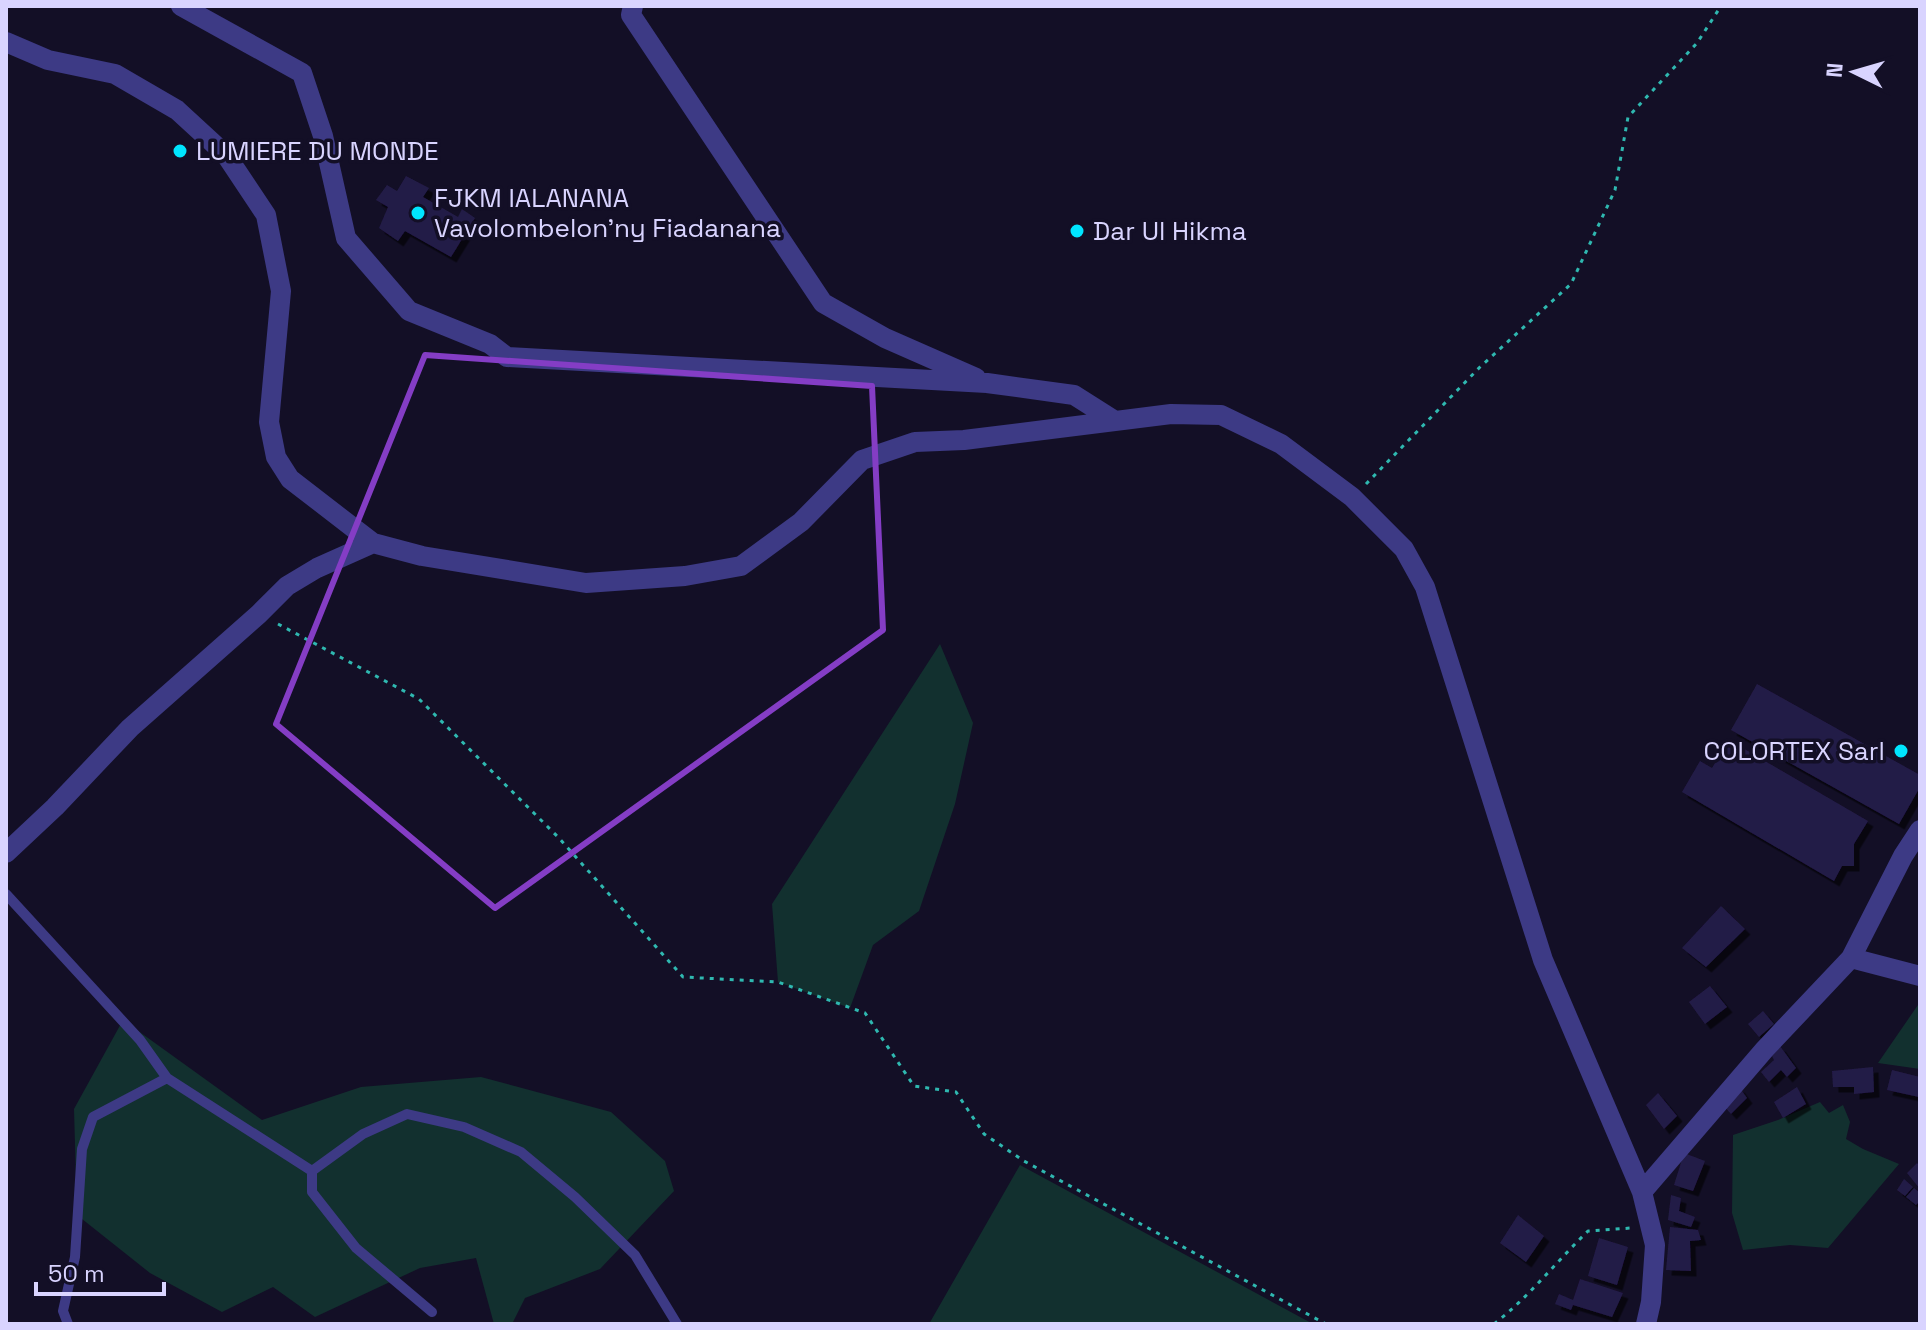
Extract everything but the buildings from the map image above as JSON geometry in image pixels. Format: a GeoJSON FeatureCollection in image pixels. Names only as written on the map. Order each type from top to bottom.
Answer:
{"type":"FeatureCollection","features":[{"type":"Feature","properties":{"kind":"street"},"geometry":{"type":"LineString","coordinates":[[181,6],[302,73],[323,136],[346,238],[409,311],[490,344],[507,357],[987,383],[1074,395],[1115,421]]}},
{"type":"Feature","properties":{"kind":"street"},"geometry":{"type":"LineString","coordinates":[[633,6],[631,15],[823,303],[885,338],[987,383]]}},
{"type":"Feature","properties":{"kind":"street"},"geometry":{"type":"LineString","coordinates":[[6,42],[48,60],[115,74],[177,110],[226,155],[266,215],[281,291],[269,422],[276,457],[290,479],[373,543],[422,556],[586,583],[685,576],[741,566],[801,522],[862,460],[915,442],[964,440],[1171,414],[1221,415],[1281,444],[1352,497],[1404,549],[1425,587],[1543,960],[1642,1192],[1655,1245],[1651,1302],[1646,1324]]}},
{"type":"Feature","properties":{"kind":"street"},"geometry":{"type":"LineString","coordinates":[[6,853],[130,728],[287,586],[317,568],[373,543]]}},
{"type":"Feature","properties":{"kind":"street"},"geometry":{"type":"LineString","coordinates":[[1642,1192],[1765,1049],[1851,958],[1903,856],[1920,830]]}},
{"type":"Feature","properties":{"kind":"street"},"geometry":{"type":"LineString","coordinates":[[1851,958],[1920,976]]}},
{"type":"Feature","properties":{"kind":"lane"},"geometry":{"type":"LineString","coordinates":[[6,894],[140,1040],[167,1078],[312,1171]]}},
{"type":"Feature","properties":{"kind":"lane"},"geometry":{"type":"LineString","coordinates":[[68,1324],[63,1311],[75,1257],[82,1149],[93,1117],[167,1078]]}},
{"type":"Feature","properties":{"kind":"lane"},"geometry":{"type":"LineString","coordinates":[[312,1171],[363,1134],[407,1114],[464,1127],[521,1152],[575,1197],[635,1255],[677,1324]]}},
{"type":"Feature","properties":{"kind":"lane"},"geometry":{"type":"LineString","coordinates":[[312,1171],[312,1192],[356,1248],[432,1312]]}},
{"type":"Feature","properties":{"kind":"path"},"geometry":{"type":"LineString","coordinates":[[1352,497],[1480,367],[1571,284],[1615,190],[1628,117],[1697,43],[1721,6]]}},
{"type":"Feature","properties":{"kind":"path"},"geometry":{"type":"LineString","coordinates":[[259,614],[419,699],[558,837],[683,977],[778,982],[865,1013],[914,1086],[956,1092],[984,1134],[1024,1161],[1326,1324]]}},
{"type":"Feature","properties":{"kind":"path"},"geometry":{"type":"LineString","coordinates":[[1494,1324],[1522,1303],[1555,1262],[1588,1231],[1651,1227]]}},
{"type":"Feature","properties":{"kind":"highlighted area"},"geometry":{"type":"Polygon","coordinates":[[[425,355],[872,386],[883,630],[495,908],[276,724],[425,355]]]}},
{"type":"Feature","properties":{"kind":"green space"},"geometry":{"type":"Polygon","coordinates":[[[940,644],[973,723],[955,804],[919,911],[873,945],[850,1008],[778,982],[772,904],[940,644]]]}},
{"type":"Feature","properties":{"kind":"green space"},"geometry":{"type":"Polygon","coordinates":[[[1920,1002],[1920,1069],[1878,1063],[1920,1002]]]}},
{"type":"Feature","properties":{"kind":"green space"},"geometry":{"type":"Polygon","coordinates":[[[123,1020],[262,1120],[361,1087],[481,1077],[611,1112],[665,1161],[674,1191],[600,1269],[525,1298],[512,1324],[494,1324],[476,1258],[420,1268],[315,1317],[273,1287],[222,1312],[150,1273],[77,1215],[74,1109],[123,1020]]]}},
{"type":"Feature","properties":{"kind":"green space"},"geometry":{"type":"Polygon","coordinates":[[[1820,1102],[1829,1113],[1843,1105],[1850,1122],[1846,1139],[1899,1164],[1828,1248],[1790,1245],[1743,1250],[1732,1213],[1733,1135],[1820,1102]]]}},
{"type":"Feature","properties":{"kind":"green space"},"geometry":{"type":"Polygon","coordinates":[[[1020,1165],[1313,1324],[929,1324],[1020,1165]]]}},
{"type":"Feature","properties":{"kind":"place","name":"LUMIERE DU MONDE"},"geometry":{"type":"Point","coordinates":[180,151]}},
{"type":"Feature","properties":{"kind":"place","name":"FJKM IALANANA Vavolombelon'ny Fiadanana"},"geometry":{"type":"Point","coordinates":[418,213]}},
{"type":"Feature","properties":{"kind":"place","name":"Dar Ul Hikma"},"geometry":{"type":"Point","coordinates":[1077,231]}},
{"type":"Feature","properties":{"kind":"place","name":"COLORTEX Sarl"},"geometry":{"type":"Point","coordinates":[1901,751]}}]}
